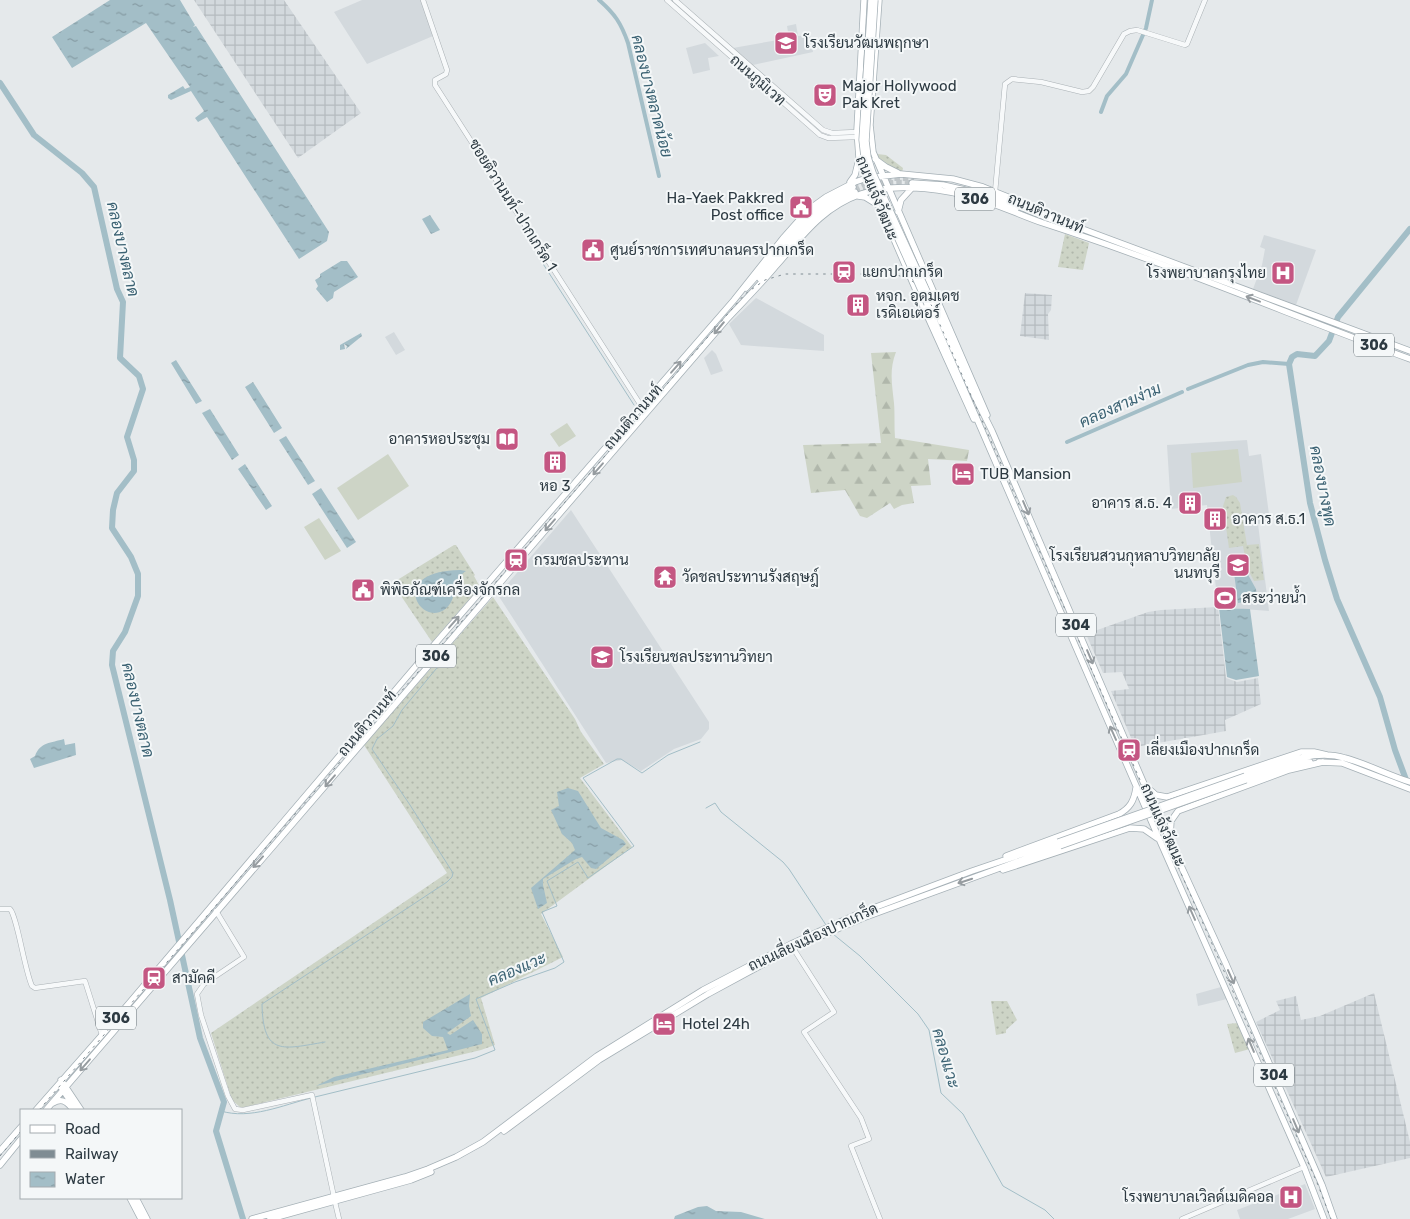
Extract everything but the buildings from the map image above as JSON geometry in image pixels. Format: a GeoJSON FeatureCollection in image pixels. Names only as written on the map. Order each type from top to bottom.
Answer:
{"type":"FeatureCollection","features":[{"type":"Feature","properties":{"kind":"main road","name":"ถนนแจ้งวัฒนะ"},"geometry":{"type":"LineString","coordinates":[[866,0],[857,134],[860,158],[878,205],[962,394],[984,436]]}},
{"type":"Feature","properties":{"kind":"main road","name":"ถนนแจ้งวัฒนะ"},"geometry":{"type":"LineString","coordinates":[[871,0],[862,140],[869,174],[992,431],[1154,807],[1312,1163],[1334,1219]]}},
{"type":"Feature","properties":{"kind":"main road","name":"ถนนแจ้งวัฒนะ"},"geometry":{"type":"LineString","coordinates":[[877,0],[866,141],[873,173],[930,303],[984,436],[1146,810],[1304,1167],[1324,1219]]}},
{"type":"Feature","properties":{"kind":"main road","name":"ถนนแจ้งวัฒนะ"},"geometry":{"type":"LineString","coordinates":[[877,0],[871,112],[871,144],[875,159],[981,400],[992,431]]}},
{"type":"Feature","properties":{"kind":"main road"},"geometry":{"type":"LineString","coordinates":[[858,111],[860,115],[864,116],[871,112]]}},
{"type":"Feature","properties":{"kind":"main road"},"geometry":{"type":"LineString","coordinates":[[846,186],[855,175],[860,158]]}},
{"type":"Feature","properties":{"kind":"main road"},"geometry":{"type":"LineString","coordinates":[[875,159],[901,174]]}},
{"type":"Feature","properties":{"kind":"main road","name":"ถนนติวานนท์"},"geometry":{"type":"LineString","coordinates":[[37,1109],[170,956],[427,653],[734,300],[761,264],[801,217],[826,197],[846,186],[867,178],[901,174],[953,179],[995,192],[1035,208],[1060,224],[1252,291],[1410,359]]}},
{"type":"Feature","properties":{"kind":"main road","name":"306"},"geometry":{"type":"LineString","coordinates":[[913,183],[943,181],[975,188],[1060,224]]}},
{"type":"Feature","properties":{"kind":"main road","name":"ถนนติวานนท์"},"geometry":{"type":"LineString","coordinates":[[47,1109],[216,911],[810,226],[854,192],[913,183],[964,195],[1040,222],[1060,224]]}},
{"type":"Feature","properties":{"kind":"main road"},"geometry":{"type":"LineString","coordinates":[[898,212],[901,200],[913,183]]}},
{"type":"Feature","properties":{"kind":"main road"},"geometry":{"type":"LineString","coordinates":[[854,192],[878,205]]}},
{"type":"Feature","properties":{"kind":"main road","name":"306"},"geometry":{"type":"LineString","coordinates":[[734,300],[754,280],[811,214],[826,202],[854,192]]}},
{"type":"Feature","properties":{"kind":"main road"},"geometry":{"type":"LineString","coordinates":[[900,252],[900,248],[905,244],[913,245]]}},
{"type":"Feature","properties":{"kind":"main road","name":"ถนนติวานนท์"},"geometry":{"type":"LineString","coordinates":[[1336,328],[1410,352]]}},
{"type":"Feature","properties":{"kind":"main road"},"geometry":{"type":"LineString","coordinates":[[608,445],[614,451]]}},
{"type":"Feature","properties":{"kind":"main road"},"geometry":{"type":"LineString","coordinates":[[576,483],[582,488]]}},
{"type":"Feature","properties":{"kind":"main road"},"geometry":{"type":"LineString","coordinates":[[1146,786],[1156,795],[1167,797],[1301,752],[1327,755]]}},
{"type":"Feature","properties":{"kind":"main road","name":"ถนนเลี่ยงเมืองปากเกร็ด"},"geometry":{"type":"LineString","coordinates":[[252,1219],[411,1180],[465,1156],[486,1144],[599,1060],[708,994],[860,913],[972,871],[1059,844],[1246,778],[1291,760],[1327,755],[1344,757],[1410,782]]}},
{"type":"Feature","properties":{"kind":"main road","name":"ถนนเลี่ยงเมืองปากเกร็ด"},"geometry":{"type":"LineString","coordinates":[[1246,778],[1293,764],[1308,762],[1342,763],[1407,788]]}},
{"type":"Feature","properties":{"kind":"main road"},"geometry":{"type":"LineString","coordinates":[[1170,840],[1171,821],[1178,811],[1289,770],[1323,762]]}},
{"type":"Feature","properties":{"kind":"main road"},"geometry":{"type":"LineString","coordinates":[[972,871],[1016,852],[1107,819],[1128,809],[1134,798],[1136,786]]}},
{"type":"Feature","properties":{"kind":"main road"},"geometry":{"type":"LineString","coordinates":[[1188,790],[1186,798],[1188,802],[1196,804]]}},
{"type":"Feature","properties":{"kind":"main road"},"geometry":{"type":"LineString","coordinates":[[1146,810],[1149,813],[1152,812],[1154,807]]}},
{"type":"Feature","properties":{"kind":"main road"},"geometry":{"type":"LineString","coordinates":[[1151,821],[1151,818],[1155,816],[1160,819]]}},
{"type":"Feature","properties":{"kind":"main road"},"geometry":{"type":"LineString","coordinates":[[286,818],[291,826]]}},
{"type":"Feature","properties":{"kind":"main road"},"geometry":{"type":"LineString","coordinates":[[1107,819],[1115,822],[1115,830],[1112,834]]}},
{"type":"Feature","properties":{"kind":"main road"},"geometry":{"type":"LineString","coordinates":[[982,876],[1022,865],[1137,827],[1152,833],[1160,841]]}},
{"type":"Feature","properties":{"kind":"main road","name":"ถนนเลี่ยงเมืองปากเกร็ด"},"geometry":{"type":"LineString","coordinates":[[832,928],[982,876],[1059,844]]}},
{"type":"Feature","properties":{"kind":"main road","name":"ถนนเลี่ยงเมืองปากเกร็ด"},"geometry":{"type":"LineString","coordinates":[[270,1219],[428,1169],[456,1157],[483,1142],[597,1056],[664,1013],[757,961],[823,933]]}},
{"type":"Feature","properties":{"kind":"main road"},"geometry":{"type":"LineString","coordinates":[[60,1081],[69,1095],[75,1109]]}},
{"type":"Feature","properties":{"kind":"main road"},"geometry":{"type":"LineString","coordinates":[[69,1095],[80,1109]]}},
{"type":"Feature","properties":{"kind":"main road"},"geometry":{"type":"LineString","coordinates":[[52,1104],[58,1100],[64,1101],[74,1109]]}},
{"type":"Feature","properties":{"kind":"main road"},"geometry":{"type":"LineString","coordinates":[[0,1151],[20,1128]]}},
{"type":"Feature","properties":{"kind":"main road"},"geometry":{"type":"LineString","coordinates":[[0,1164],[20,1140]]}},
{"type":"Feature","properties":{"kind":"main road"},"geometry":{"type":"LineString","coordinates":[[131,1199],[141,1219]]}},
{"type":"Feature","properties":{"kind":"main road"},"geometry":{"type":"LineString","coordinates":[[137,1199],[147,1219]]}},
{"type":"Feature","properties":{"kind":"street","name":"ซอยติวานนท์-ปากเกร็ด 1"},"geometry":{"type":"LineString","coordinates":[[423,0],[448,70],[446,74],[435,80],[435,85],[642,407]]}},
{"type":"Feature","properties":{"kind":"street","name":"ถนนภูมิเวท"},"geometry":{"type":"LineString","coordinates":[[666,0],[820,135],[828,138],[857,134]]}},
{"type":"Feature","properties":{"kind":"street","name":"ถนนภูมิเวท"},"geometry":{"type":"LineString","coordinates":[[675,0],[823,130],[847,135]]}},
{"type":"Feature","properties":{"kind":"street"},"geometry":{"type":"LineString","coordinates":[[995,192],[1005,84],[1008,81],[1012,79],[1041,82],[1082,92],[1089,90],[1094,86],[1124,34],[1130,31],[1137,30],[1185,45],[1187,44],[1205,0]]}},
{"type":"Feature","properties":{"kind":"street"},"geometry":{"type":"LineString","coordinates":[[0,909],[10,909],[13,913],[32,986],[35,988],[85,981],[102,1035]]}},
{"type":"Feature","properties":{"kind":"street"},"geometry":{"type":"LineString","coordinates":[[216,911],[244,957],[204,984],[197,994],[201,1015],[232,1104],[235,1109],[244,1110],[312,1097],[339,1219]]}},
{"type":"Feature","properties":{"kind":"street"},"geometry":{"type":"LineString","coordinates":[[793,948],[834,1012],[804,1032],[860,1118],[869,1139],[851,1146],[880,1219]]}},
{"type":"Feature","properties":{"kind":"street"},"geometry":{"type":"LineString","coordinates":[[1182,1219],[1304,1167]]}},
{"type":"Feature","properties":{"kind":"shaded area"},"geometry":{"type":"Polygon","coordinates":[[[194,0],[284,0],[361,113],[298,158],[194,0]]]}},
{"type":"Feature","properties":{"kind":"shaded area"},"geometry":{"type":"Polygon","coordinates":[[[362,0],[421,0],[433,36],[367,64],[334,12],[362,0]]]}},
{"type":"Feature","properties":{"kind":"shaded area","name":"โรงเรียนวัฒนพฤกษา"},"geometry":{"type":"Polygon","coordinates":[[[796,24],[798,36],[810,35],[813,52],[753,65],[733,48],[789,38],[787,26],[796,24]]]}},
{"type":"Feature","properties":{"kind":"shaded area"},"geometry":{"type":"Polygon","coordinates":[[[705,43],[719,56],[708,58],[710,70],[693,74],[686,48],[705,43]]]}},
{"type":"Feature","properties":{"kind":"shaded area","name":"โรงพยาบาลกรุงไทย"},"geometry":{"type":"Polygon","coordinates":[[[1264,235],[1316,250],[1296,305],[1253,289],[1262,265],[1265,249],[1260,247],[1264,235]]]}},
{"type":"Feature","properties":{"kind":"shaded area"},"geometry":{"type":"Polygon","coordinates":[[[1025,293],[1052,295],[1051,310],[1048,314],[1049,340],[1020,336],[1025,293]]]}},
{"type":"Feature","properties":{"kind":"shaded area"},"geometry":{"type":"Polygon","coordinates":[[[756,298],[824,335],[824,351],[741,345],[729,324],[756,298]]]}},
{"type":"Feature","properties":{"kind":"shaded area"},"geometry":{"type":"Polygon","coordinates":[[[394,332],[405,350],[396,355],[385,337],[394,332]]]}},
{"type":"Feature","properties":{"kind":"shaded area"},"geometry":{"type":"Polygon","coordinates":[[[712,350],[716,354],[723,371],[711,375],[704,358],[712,350]]]}},
{"type":"Feature","properties":{"kind":"shaded area","name":"โรงเรียนสวนกุหลาบวิทยาลัย นนทบุรี"},"geometry":{"type":"Polygon","coordinates":[[[1247,440],[1249,456],[1261,454],[1270,522],[1258,524],[1269,611],[1218,607],[1207,505],[1171,509],[1167,445],[1247,440]]]}},
{"type":"Feature","properties":{"kind":"shaded area","name":"โรงเรียนชลประทานวิทยา"},"geometry":{"type":"Polygon","coordinates":[[[571,510],[709,722],[709,729],[701,739],[674,749],[641,771],[622,760],[606,763],[498,595],[571,510]]]}},
{"type":"Feature","properties":{"kind":"shaded area"},"geometry":{"type":"Polygon","coordinates":[[[1218,607],[1226,678],[1237,682],[1258,678],[1261,704],[1225,720],[1226,731],[1135,747],[1111,691],[1129,689],[1122,672],[1103,673],[1086,634],[1148,612],[1218,607]]]}},
{"type":"Feature","properties":{"kind":"shaded area"},"geometry":{"type":"Polygon","coordinates":[[[1221,987],[1227,999],[1198,1006],[1196,994],[1221,987]]]}},
{"type":"Feature","properties":{"kind":"shaded area"},"geometry":{"type":"Polygon","coordinates":[[[1374,993],[1410,1142],[1410,1158],[1326,1177],[1256,1022],[1280,1010],[1276,1001],[1296,996],[1301,1020],[1320,1016],[1374,993]]]}},
{"type":"Feature","properties":{"kind":"shaded area","name":"โรงพยาบาลเวิลด์เมดิคอล"},"geometry":{"type":"Polygon","coordinates":[[[1305,1184],[1315,1209],[1288,1219],[1240,1219],[1237,1210],[1305,1184]]]}},
{"type":"Feature","properties":{"kind":"green space"},"geometry":{"type":"Polygon","coordinates":[[[877,154],[886,155],[903,168],[902,173],[884,163],[877,154]]]}},
{"type":"Feature","properties":{"kind":"green space"},"geometry":{"type":"Polygon","coordinates":[[[1065,234],[1089,243],[1083,270],[1058,267],[1065,234]]]}},
{"type":"Feature","properties":{"kind":"green space"},"geometry":{"type":"Polygon","coordinates":[[[896,352],[892,365],[895,438],[969,450],[967,461],[928,459],[931,485],[911,486],[914,503],[902,505],[894,509],[890,503],[867,518],[860,516],[845,490],[811,493],[803,445],[881,443],[871,353],[896,352]]]}},
{"type":"Feature","properties":{"kind":"green space"},"geometry":{"type":"Polygon","coordinates":[[[567,423],[576,436],[559,447],[550,434],[567,423]]]}},
{"type":"Feature","properties":{"kind":"green space"},"geometry":{"type":"Polygon","coordinates":[[[1238,449],[1242,482],[1193,488],[1191,453],[1238,449]]]}},
{"type":"Feature","properties":{"kind":"green space"},"geometry":{"type":"Polygon","coordinates":[[[388,454],[409,486],[358,520],[337,488],[388,454]]]}},
{"type":"Feature","properties":{"kind":"green space"},"geometry":{"type":"Polygon","coordinates":[[[1233,495],[1240,503],[1247,545],[1259,544],[1264,580],[1254,581],[1247,568],[1243,546],[1229,548],[1223,506],[1226,497],[1233,495]]]}},
{"type":"Feature","properties":{"kind":"green space"},"geometry":{"type":"Polygon","coordinates":[[[319,518],[341,551],[325,560],[304,527],[319,518]]]}},
{"type":"Feature","properties":{"kind":"green space"},"geometry":{"type":"Polygon","coordinates":[[[456,545],[475,575],[480,587],[432,642],[393,584],[456,545]]]}},
{"type":"Feature","properties":{"kind":"green space"},"geometry":{"type":"Polygon","coordinates":[[[493,597],[604,764],[580,778],[632,847],[541,914],[563,957],[481,998],[495,1045],[241,1108],[232,1100],[211,1033],[447,873],[364,745],[493,597]]]}},
{"type":"Feature","properties":{"kind":"green space"},"geometry":{"type":"Polygon","coordinates":[[[991,1001],[1007,1001],[1017,1020],[1006,1030],[1006,1033],[996,1035],[991,1001]]]}},
{"type":"Feature","properties":{"kind":"green space"},"geometry":{"type":"Polygon","coordinates":[[[1238,1023],[1250,1049],[1235,1053],[1227,1024],[1238,1023]]]}},
{"type":"Feature","properties":{"kind":"water"},"geometry":{"type":"Polygon","coordinates":[[[110,0],[180,0],[195,25],[193,27],[196,26],[329,232],[327,241],[299,259],[207,117],[198,122],[195,118],[204,111],[191,91],[171,100],[168,98],[168,95],[183,86],[185,89],[190,87],[146,23],[72,68],[52,37],[110,0]]]}},
{"type":"Feature","properties":{"kind":"water"},"geometry":{"type":"Polygon","coordinates":[[[430,215],[440,230],[431,234],[422,219],[430,215]]]}},
{"type":"Feature","properties":{"kind":"water"},"geometry":{"type":"Polygon","coordinates":[[[341,261],[347,261],[358,277],[334,292],[333,298],[327,302],[316,289],[318,286],[315,280],[320,277],[320,274],[341,261]]]}},
{"type":"Feature","properties":{"kind":"water"},"geometry":{"type":"Polygon","coordinates":[[[361,333],[362,336],[346,349],[347,346],[344,344],[345,349],[340,350],[340,345],[361,333]]]}},
{"type":"Feature","properties":{"kind":"water"},"geometry":{"type":"Polygon","coordinates":[[[176,360],[202,401],[196,404],[171,363],[176,360]]]}},
{"type":"Feature","properties":{"kind":"water"},"geometry":{"type":"Polygon","coordinates":[[[253,382],[282,428],[274,433],[245,387],[253,382]]]}},
{"type":"Feature","properties":{"kind":"water"},"geometry":{"type":"Polygon","coordinates":[[[210,409],[239,455],[232,460],[202,413],[210,409]]]}},
{"type":"Feature","properties":{"kind":"water"},"geometry":{"type":"Polygon","coordinates":[[[286,436],[315,481],[308,485],[279,440],[286,436]]]}},
{"type":"Feature","properties":{"kind":"water"},"geometry":{"type":"Polygon","coordinates":[[[245,464],[272,506],[266,510],[238,469],[245,464]]]}},
{"type":"Feature","properties":{"kind":"water"},"geometry":{"type":"Polygon","coordinates":[[[321,488],[356,542],[347,548],[312,494],[321,488]]]}},
{"type":"Feature","properties":{"kind":"water"},"geometry":{"type":"Polygon","coordinates":[[[466,571],[458,579],[449,606],[435,613],[426,611],[419,605],[416,596],[417,587],[424,579],[438,573],[466,571]]]}},
{"type":"Feature","properties":{"kind":"water"},"geometry":{"type":"Polygon","coordinates":[[[1246,571],[1256,589],[1257,598],[1253,601],[1238,603],[1234,573],[1246,571]]]}},
{"type":"Feature","properties":{"kind":"water"},"geometry":{"type":"Polygon","coordinates":[[[1219,608],[1250,609],[1259,676],[1236,680],[1227,677],[1219,608]]]}},
{"type":"Feature","properties":{"kind":"water"},"geometry":{"type":"Polygon","coordinates":[[[64,739],[65,745],[75,743],[76,755],[34,768],[30,759],[35,756],[40,748],[46,744],[64,739]]]}},
{"type":"Feature","properties":{"kind":"water"},"geometry":{"type":"Polygon","coordinates":[[[568,788],[578,791],[601,828],[623,840],[626,844],[596,869],[591,868],[582,857],[543,879],[547,903],[538,909],[531,888],[575,850],[572,843],[562,834],[551,810],[559,806],[557,792],[568,788]]]}},
{"type":"Feature","properties":{"kind":"water"},"geometry":{"type":"Polygon","coordinates":[[[470,994],[469,1006],[471,1016],[447,1033],[450,1035],[473,1020],[482,1034],[482,1044],[316,1086],[334,1077],[448,1050],[443,1037],[432,1036],[423,1028],[423,1022],[470,994]]]}},
{"type":"Feature","properties":{"kind":"water"},"geometry":{"type":"Polygon","coordinates":[[[707,1206],[716,1211],[741,1212],[765,1219],[674,1219],[675,1216],[698,1207],[707,1206]]]}},
{"type":"Feature","properties":{"kind":"waterway","name":"คลองบางตลาดน้อย"},"geometry":{"type":"LineString","coordinates":[[599,0],[617,19],[628,43],[659,176]]}},
{"type":"Feature","properties":{"kind":"waterway"},"geometry":{"type":"LineString","coordinates":[[1101,112],[1107,96],[1126,74],[1146,28],[1152,0]]}},
{"type":"Feature","properties":{"kind":"waterway","name":"คลองบางตลาด"},"geometry":{"type":"LineString","coordinates":[[0,83],[34,135],[82,173],[94,187],[117,289],[123,302],[120,358],[139,376],[143,389],[127,437],[134,460],[134,471],[117,493],[113,510],[112,528],[131,557],[138,574],[138,596],[125,632],[113,651],[112,665],[170,900],[200,1038],[224,1102],[216,1131],[243,1219]]}},
{"type":"Feature","properties":{"kind":"waterway","name":"คลองบางพูด"},"geometry":{"type":"LineString","coordinates":[[1408,785],[1395,750],[1380,697],[1337,599],[1325,560],[1310,503],[1289,364],[1292,357],[1297,354],[1315,356],[1329,341],[1338,317],[1410,229]]}},
{"type":"Feature","properties":{"kind":"waterway"},"geometry":{"type":"LineString","coordinates":[[538,256],[634,405]]}},
{"type":"Feature","properties":{"kind":"waterway","name":"คลองสามง่าม"},"geometry":{"type":"LineString","coordinates":[[1188,389],[1248,365],[1263,362],[1289,364]]}},
{"type":"Feature","properties":{"kind":"waterway","name":"คลองสามง่าม"},"geometry":{"type":"LineString","coordinates":[[1067,442],[1182,392]]}},
{"type":"Feature","properties":{"kind":"waterway"},"geometry":{"type":"LineString","coordinates":[[325,1042],[287,1047],[278,1046],[271,1041],[266,1033],[262,1004],[452,877],[453,873],[372,749],[377,739],[393,726],[402,710],[441,663]]}},
{"type":"Feature","properties":{"kind":"waterway","name":"คลองแวะ"},"geometry":{"type":"LineString","coordinates":[[315,1097],[475,1058],[495,1050],[476,999],[515,982],[555,968],[564,962],[542,912],[557,906],[547,881],[578,862],[588,878],[634,846],[583,778],[617,759],[621,759],[642,773],[668,755],[700,742]]}},
{"type":"Feature","properties":{"kind":"waterway","name":"คลองแวะ"},"geometry":{"type":"LineString","coordinates":[[706,808],[715,803],[721,812],[783,862],[826,925]]}},
{"type":"Feature","properties":{"kind":"waterway","name":"คลองแวะ"},"geometry":{"type":"LineString","coordinates":[[833,934],[860,956],[918,1014],[929,1030],[941,1093],[963,1114],[1003,1186],[1045,1210],[1054,1219]]}},
{"type":"Feature","properties":{"kind":"waterway","name":"คลองแวะ"},"geometry":{"type":"LineString","coordinates":[[221,1111],[243,1114],[255,1113],[311,1098]]}},
{"type":"Feature","properties":{"kind":"tunnel"},"geometry":{"type":"LineString","coordinates":[[853,187],[883,179],[914,179]]}},
{"type":"Feature","properties":{"kind":"tunnel"},"geometry":{"type":"LineString","coordinates":[[855,192],[883,184],[912,183]]}},
{"type":"Feature","properties":{"kind":"railway"},"geometry":{"type":"LineString","coordinates":[[40,1109],[745,294],[765,280],[785,274],[891,274],[904,277],[915,283],[930,302],[1318,1185],[1331,1219]]}},
{"type":"Feature","properties":{"kind":"railway"},"geometry":{"type":"LineString","coordinates":[[0,1156],[20,1132]]}},
{"type":"Feature","properties":{"kind":"place","name":"โรงเรียนวัฒนพฤกษา"},"geometry":{"type":"Point","coordinates":[786,43]}},
{"type":"Feature","properties":{"kind":"place","name":"Major Hollywood Pak Kret"},"geometry":{"type":"Point","coordinates":[825,95]}},
{"type":"Feature","properties":{"kind":"place","name":"Ha-Yaek Pakkred Post office"},"geometry":{"type":"Point","coordinates":[801,207]}},
{"type":"Feature","properties":{"kind":"place","name":"ศูนย์ราชการเทศบาลนครปากเกร็ด"},"geometry":{"type":"Point","coordinates":[593,250]}},
{"type":"Feature","properties":{"kind":"place","name":"แยกปากเกร็ด"},"geometry":{"type":"Point","coordinates":[844,272]}},
{"type":"Feature","properties":{"kind":"place","name":"โรงพยาบาลกรุงไทย"},"geometry":{"type":"Point","coordinates":[1283,273]}},
{"type":"Feature","properties":{"kind":"place","name":"หจก. อุดมเดช เรดิเอเตอร์"},"geometry":{"type":"Point","coordinates":[858,305]}},
{"type":"Feature","properties":{"kind":"place","name":"อาคารหอประชุม"},"geometry":{"type":"Point","coordinates":[507,439]}},
{"type":"Feature","properties":{"kind":"place","name":"หอ 3"},"geometry":{"type":"Point","coordinates":[555,462]}},
{"type":"Feature","properties":{"kind":"place","name":"TUB Mansion"},"geometry":{"type":"Point","coordinates":[963,474]}},
{"type":"Feature","properties":{"kind":"place","name":"อาคาร ส.ธ. 4"},"geometry":{"type":"Point","coordinates":[1190,503]}},
{"type":"Feature","properties":{"kind":"place","name":"อาคาร ส.ธ.1"},"geometry":{"type":"Point","coordinates":[1215,519]}},
{"type":"Feature","properties":{"kind":"place","name":"กรมชลประทาน"},"geometry":{"type":"Point","coordinates":[516,560]}},
{"type":"Feature","properties":{"kind":"place","name":"โรงเรียนสวนกุหลาบวิทยาลัย นนทบุรี"},"geometry":{"type":"Point","coordinates":[1238,565]}},
{"type":"Feature","properties":{"kind":"place","name":"วัดชลประทานรังสฤษฎ์"},"geometry":{"type":"Point","coordinates":[665,577]}},
{"type":"Feature","properties":{"kind":"place","name":"พิพิธภัณฑ์เครื่องจักรกล"},"geometry":{"type":"Point","coordinates":[363,590]}},
{"type":"Feature","properties":{"kind":"place","name":"สระว่ายน้ำ"},"geometry":{"type":"Point","coordinates":[1225,598]}},
{"type":"Feature","properties":{"kind":"place","name":"โรงเรียนชลประทานวิทยา"},"geometry":{"type":"Point","coordinates":[602,657]}},
{"type":"Feature","properties":{"kind":"place","name":"เลี่ยงเมืองปากเกร็ด"},"geometry":{"type":"Point","coordinates":[1129,750]}},
{"type":"Feature","properties":{"kind":"place","name":"สามัคคี"},"geometry":{"type":"Point","coordinates":[154,978]}},
{"type":"Feature","properties":{"kind":"place","name":"Hotel 24h"},"geometry":{"type":"Point","coordinates":[664,1024]}},
{"type":"Feature","properties":{"kind":"place","name":"โรงพยาบาลเวิลด์เมดิคอล"},"geometry":{"type":"Point","coordinates":[1291,1197]}}]}
